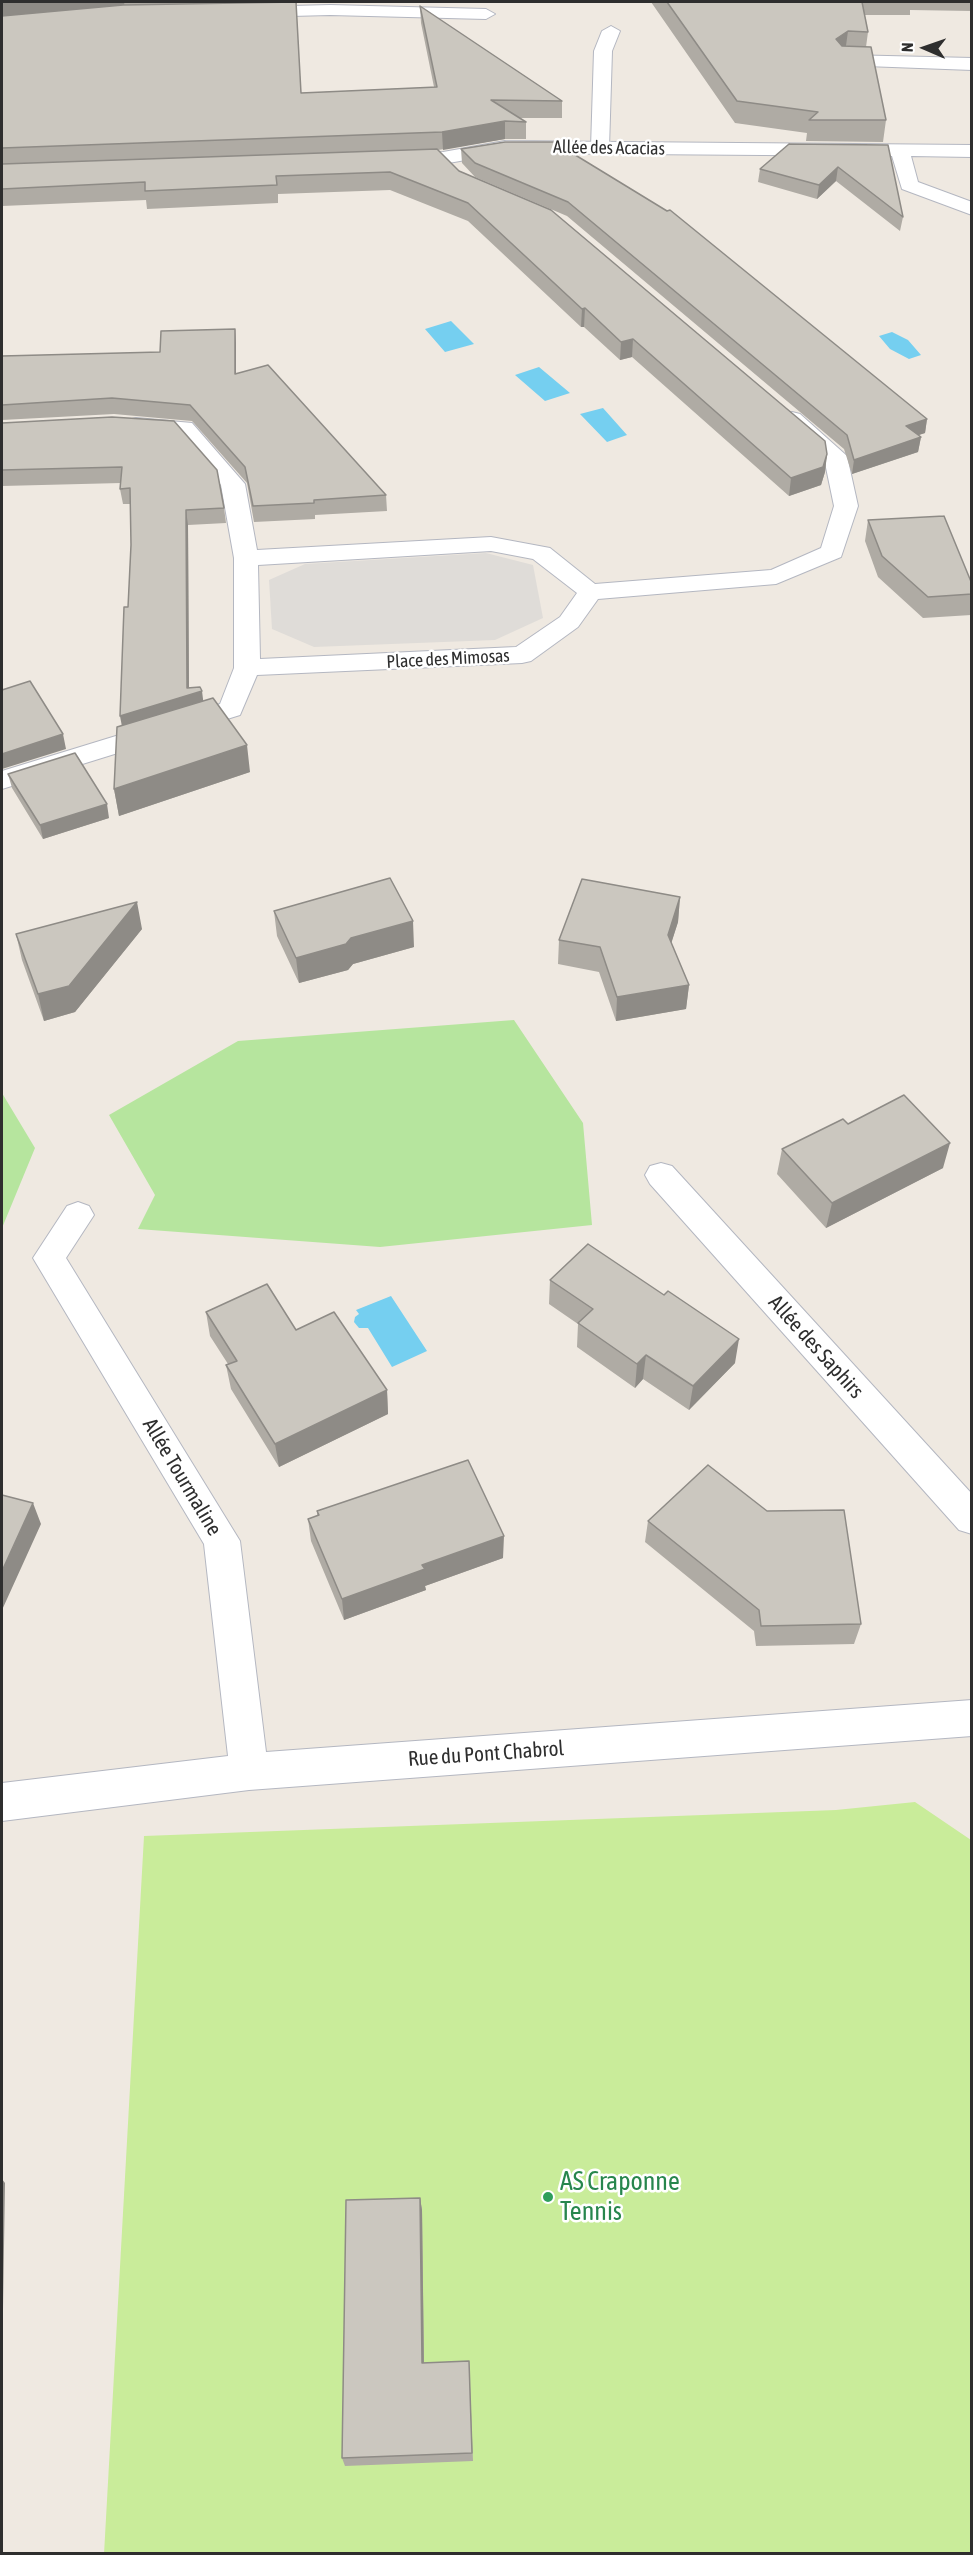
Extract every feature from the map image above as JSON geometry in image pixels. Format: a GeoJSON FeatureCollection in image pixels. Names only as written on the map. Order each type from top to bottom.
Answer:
{"type":"FeatureCollection","features":[{"type":"Feature","properties":{"kind":"street"},"geometry":{"type":"LineString","coordinates":[[239,12],[330,10],[486,14]]}},
{"type":"Feature","properties":{"kind":"street"},"geometry":{"type":"LineString","coordinates":[[845,61],[972,64]]}},
{"type":"Feature","properties":{"kind":"street","name":"Allée des Acacias"},"geometry":{"type":"LineString","coordinates":[[384,160],[444,158],[505,147],[972,151]]}},
{"type":"Feature","properties":{"kind":"street"},"geometry":{"type":"LineString","coordinates":[[900,151],[909,185],[972,209]]}},
{"type":"Feature","properties":{"kind":"street"},"geometry":{"type":"LineString","coordinates":[[444,158],[459,175]]}},
{"type":"Feature","properties":{"kind":"street"},"geometry":{"type":"LineString","coordinates":[[246,558],[491,544],[541,553],[590,592],[776,577],[832,552],[846,506],[835,456],[774,404]]}},
{"type":"Feature","properties":{"kind":"street"},"geometry":{"type":"LineString","coordinates":[[2,780],[231,709],[247,668],[246,558],[233,484],[184,428],[114,423]]}},
{"type":"Feature","properties":{"kind":"street","name":"Place des Mimosas"},"geometry":{"type":"LineString","coordinates":[[247,668],[522,655],[569,622],[590,592]]}},
{"type":"Feature","properties":{"kind":"street","name":"Allée des Saphirs"},"geometry":{"type":"LineString","coordinates":[[661,1175],[972,1519]]}},
{"type":"Feature","properties":{"kind":"street","name":"Allée Tourmaline"},"geometry":{"type":"LineString","coordinates":[[78,1215],[49,1258],[222,1541],[249,1772]]}},
{"type":"Feature","properties":{"kind":"street","name":"Rue du Pont Chabrol"},"geometry":{"type":"LineString","coordinates":[[2,1802],[249,1772],[972,1718]]}},
{"type":"Feature","properties":{"kind":"lane"},"geometry":{"type":"LineString","coordinates":[[600,148],[603,51],[611,31]]}},
{"type":"Feature","properties":{"kind":"green space"},"geometry":{"type":"Polygon","coordinates":[[[514,1020],[583,1123],[592,1225],[380,1247],[138,1229],[155,1195],[109,1115],[238,1041],[514,1020]]]}},
{"type":"Feature","properties":{"kind":"green space"},"geometry":{"type":"Polygon","coordinates":[[[2,1093],[35,1148],[2,1228],[2,1093]]]}},
{"type":"Feature","properties":{"kind":"green space","name":"AS Craponne Tennis"},"geometry":{"type":"Polygon","coordinates":[[[915,1802],[971,1840],[971,2553],[104,2554],[144,1836],[836,1810],[915,1802]]]}},
{"type":"Feature","properties":{"kind":"shaded area"},"geometry":{"type":"Polygon","coordinates":[[[486,553],[533,565],[543,618],[495,640],[314,647],[272,629],[269,580],[305,564],[486,553]]]}},
{"type":"Feature","properties":{"kind":"water"},"geometry":{"type":"Polygon","coordinates":[[[451,321],[474,344],[445,352],[425,329],[451,321]]]}},
{"type":"Feature","properties":{"kind":"water"},"geometry":{"type":"Polygon","coordinates":[[[892,332],[908,340],[921,355],[909,359],[890,349],[879,336],[892,332]]]}},
{"type":"Feature","properties":{"kind":"water"},"geometry":{"type":"Polygon","coordinates":[[[539,367],[570,393],[545,401],[515,375],[539,367]]]}},
{"type":"Feature","properties":{"kind":"water"},"geometry":{"type":"Polygon","coordinates":[[[603,408],[627,435],[607,442],[580,414],[603,408]]]}},
{"type":"Feature","properties":{"kind":"water"},"geometry":{"type":"Polygon","coordinates":[[[391,1296],[427,1351],[392,1367],[368,1328],[359,1328],[354,1322],[355,1317],[359,1314],[356,1310],[391,1296]]]}},
{"type":"Feature","properties":{"kind":"building"},"geometry":{"type":"Polygon","coordinates":[[[296,2],[301,93],[437,87],[420,6],[562,101],[491,100],[526,122],[505,121],[442,132],[2,148],[2,16],[123,5],[296,2]]]}},
{"type":"Feature","properties":{"kind":"building"},"geometry":{"type":"Polygon","coordinates":[[[667,2],[862,2],[868,32],[848,31],[836,39],[842,46],[871,47],[886,120],[809,120],[818,112],[737,101],[667,2]]]}},
{"type":"Feature","properties":{"kind":"building"},"geometry":{"type":"Polygon","coordinates":[[[505,142],[554,142],[667,211],[670,210],[927,419],[906,426],[921,437],[854,460],[847,435],[568,202],[475,163],[461,149],[505,142]]]}},
{"type":"Feature","properties":{"kind":"building"},"geometry":{"type":"Polygon","coordinates":[[[789,144],[888,145],[903,217],[838,167],[819,185],[760,169],[789,144]]]}},
{"type":"Feature","properties":{"kind":"building"},"geometry":{"type":"Polygon","coordinates":[[[437,149],[459,171],[551,210],[825,441],[827,454],[823,467],[791,478],[633,339],[621,342],[585,308],[582,309],[468,203],[390,172],[276,176],[277,185],[145,191],[145,182],[2,189],[2,164],[437,149]]]}},
{"type":"Feature","properties":{"kind":"building"},"geometry":{"type":"Polygon","coordinates":[[[235,329],[235,374],[268,365],[386,495],[314,500],[314,503],[253,506],[245,467],[190,405],[112,398],[2,405],[2,356],[160,352],[161,331],[235,329]]]}},
{"type":"Feature","properties":{"kind":"building"},"geometry":{"type":"Polygon","coordinates":[[[112,417],[174,421],[217,470],[224,508],[186,510],[187,688],[200,687],[202,691],[120,716],[124,607],[128,607],[131,545],[130,488],[120,489],[122,467],[2,470],[2,423],[112,417]]]}},
{"type":"Feature","properties":{"kind":"building"},"geometry":{"type":"Polygon","coordinates":[[[944,516],[972,584],[972,594],[928,597],[882,556],[868,520],[944,516]]]}},
{"type":"Feature","properties":{"kind":"building"},"geometry":{"type":"Polygon","coordinates":[[[30,681],[63,734],[2,754],[2,690],[30,681]]]}},
{"type":"Feature","properties":{"kind":"building"},"geometry":{"type":"Polygon","coordinates":[[[213,698],[247,745],[114,789],[117,727],[213,698]]]}},
{"type":"Feature","properties":{"kind":"building"},"geometry":{"type":"Polygon","coordinates":[[[75,753],[107,804],[40,825],[8,774],[75,753]]]}},
{"type":"Feature","properties":{"kind":"building"},"geometry":{"type":"Polygon","coordinates":[[[390,878],[413,921],[351,938],[346,944],[296,958],[274,911],[390,878]]]}},
{"type":"Feature","properties":{"kind":"building"},"geometry":{"type":"Polygon","coordinates":[[[582,879],[680,897],[668,935],[689,985],[617,997],[600,947],[559,940],[582,879]]]}},
{"type":"Feature","properties":{"kind":"building"},"geometry":{"type":"Polygon","coordinates":[[[137,902],[69,986],[38,994],[16,934],[137,902]]]}},
{"type":"Feature","properties":{"kind":"building"},"geometry":{"type":"Polygon","coordinates":[[[904,1095],[950,1143],[832,1203],[782,1149],[843,1119],[848,1124],[904,1095]]]}},
{"type":"Feature","properties":{"kind":"building"},"geometry":{"type":"Polygon","coordinates":[[[588,1244],[664,1295],[668,1291],[739,1339],[693,1386],[646,1355],[637,1364],[578,1323],[593,1309],[550,1280],[588,1244]]]}},
{"type":"Feature","properties":{"kind":"building"},"geometry":{"type":"Polygon","coordinates":[[[267,1284],[296,1330],[334,1312],[387,1390],[275,1444],[226,1365],[237,1361],[206,1312],[267,1284]]]}},
{"type":"Feature","properties":{"kind":"building"},"geometry":{"type":"Polygon","coordinates":[[[468,1460],[504,1536],[422,1565],[425,1569],[342,1599],[308,1519],[319,1515],[317,1511],[468,1460]]]}},
{"type":"Feature","properties":{"kind":"building"},"geometry":{"type":"Polygon","coordinates":[[[708,1465],[767,1511],[844,1510],[861,1624],[761,1626],[759,1610],[648,1521],[708,1465]]]}},
{"type":"Feature","properties":{"kind":"building"},"geometry":{"type":"Polygon","coordinates":[[[2,1495],[33,1503],[2,1571],[2,1495]]]}},
{"type":"Feature","properties":{"kind":"building"},"geometry":{"type":"Polygon","coordinates":[[[420,2198],[422,2363],[469,2361],[472,2453],[342,2458],[346,2200],[420,2198]]]}},
{"type":"Feature","properties":{"kind":"place","name":"AS Craponne Tennis"},"geometry":{"type":"Point","coordinates":[548,2197]}}]}
